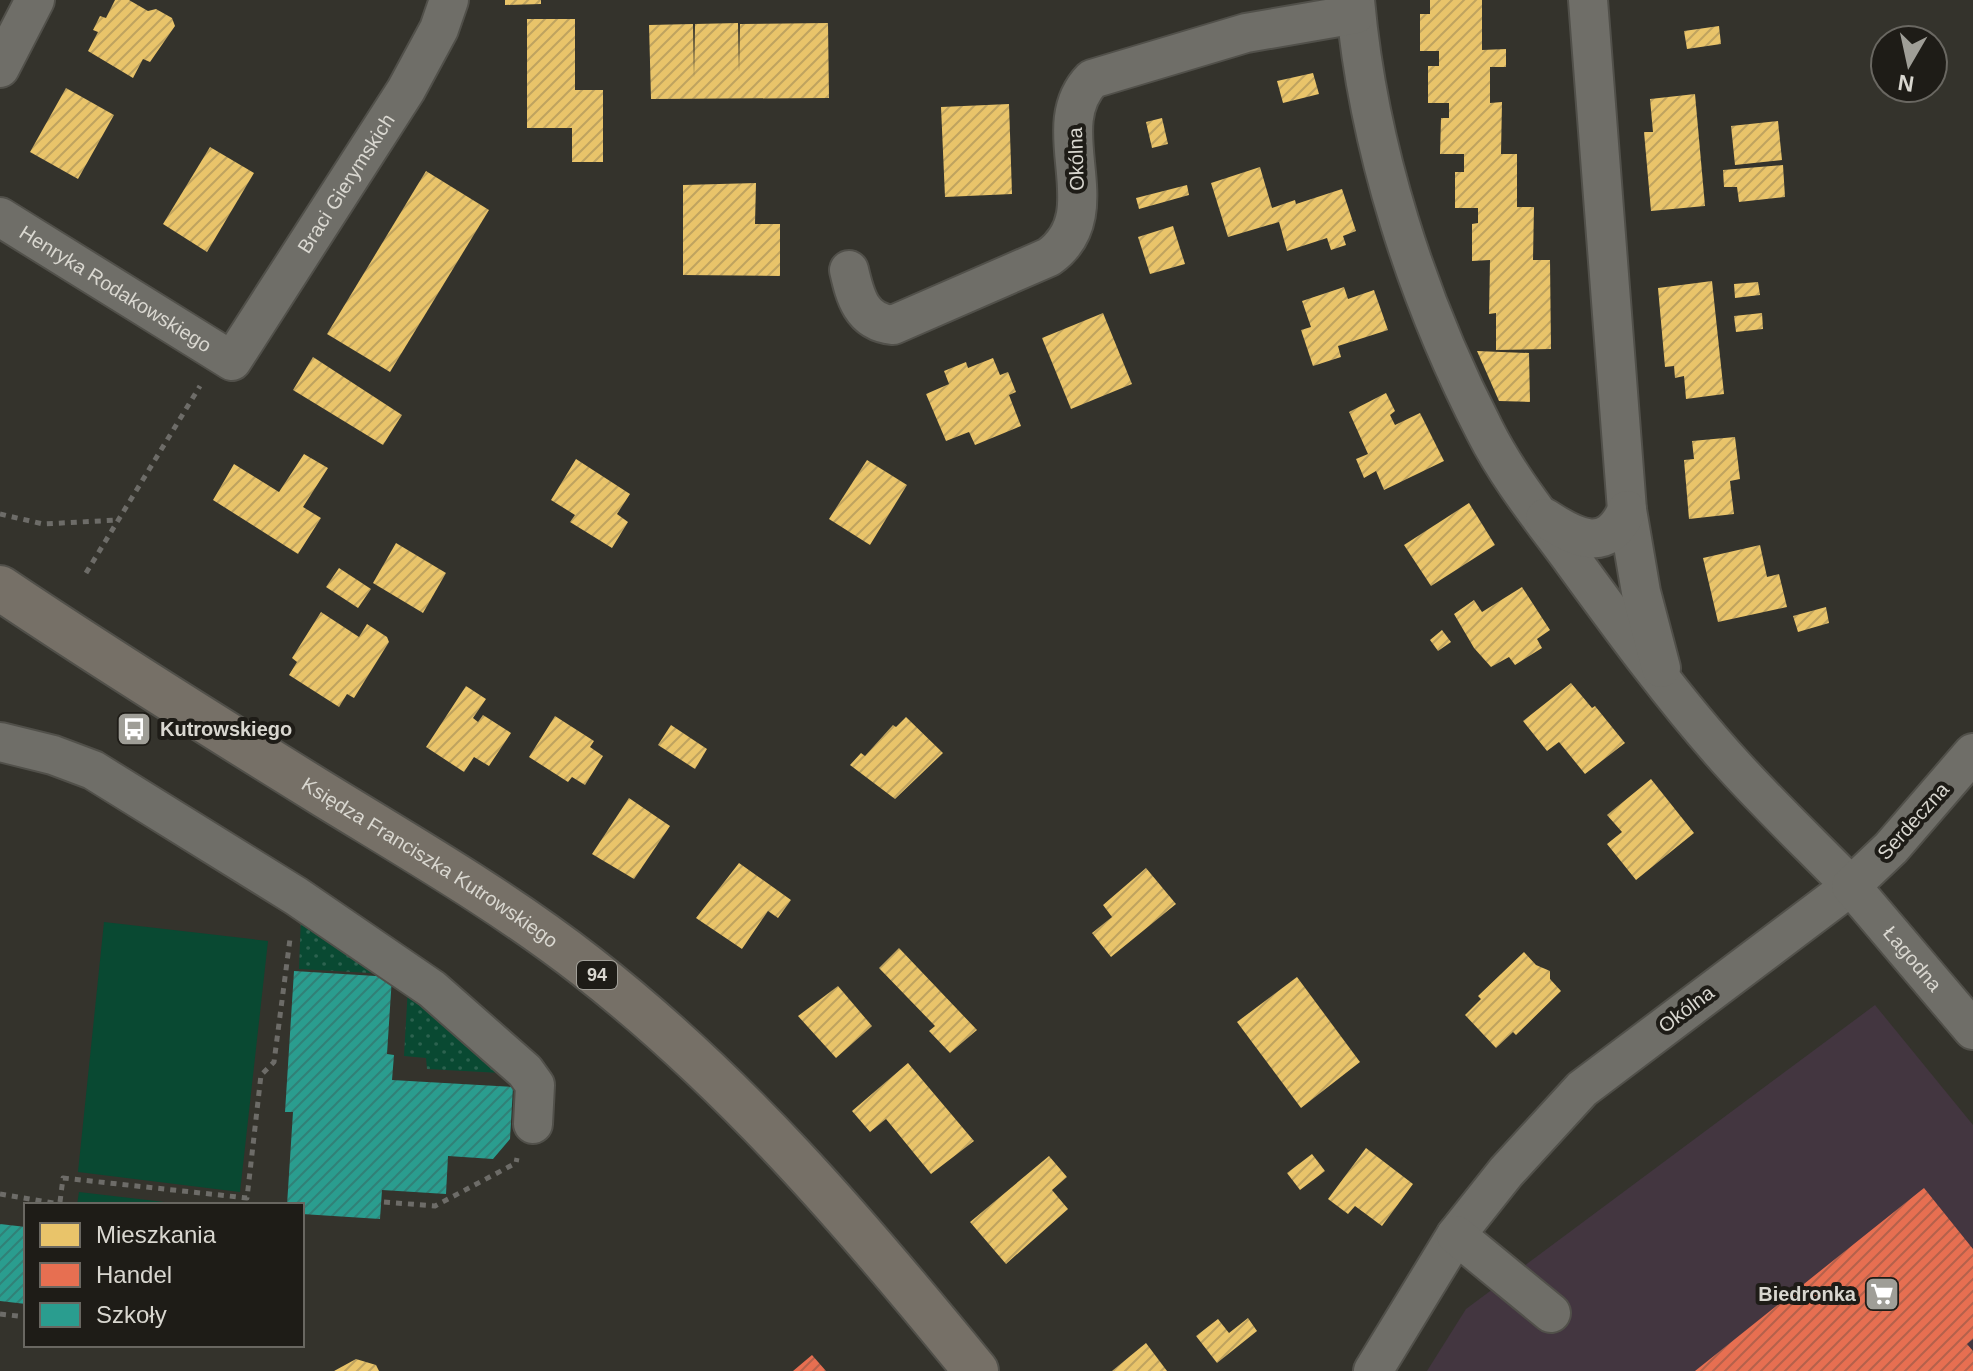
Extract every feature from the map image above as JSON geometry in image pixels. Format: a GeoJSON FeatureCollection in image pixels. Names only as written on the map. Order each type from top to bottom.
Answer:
{"type":"FeatureCollection","features":[{"type":"Feature","properties":{"kind":"main road","name":"Księdza Franciszka Kutrowskiego"},"geometry":{"type":"LineString","coordinates":[[0,588],[136,679],[482,892],[586,966],[759,1118],[868,1239],[976,1371]]}},
{"type":"Feature","properties":{"kind":"street"},"geometry":{"type":"LineString","coordinates":[[0,68],[35,0]]}},
{"type":"Feature","properties":{"kind":"street","name":"Braci Gierymskich"},"geometry":{"type":"LineString","coordinates":[[232,361],[406,90],[439,29],[449,0]]}},
{"type":"Feature","properties":{"kind":"street","name":"Okólna"},"geometry":{"type":"LineString","coordinates":[[1588,0],[1627,510],[1641,592],[1664,682]]}},
{"type":"Feature","properties":{"kind":"street","name":"Okólna"},"geometry":{"type":"LineString","coordinates":[[849,270],[856,300],[862,309],[880,324],[893,325],[1049,257],[1071,239],[1074,229],[1078,204],[1075,112],[1080,91],[1092,79],[1246,33],[1356,7],[1365,78],[1382,158],[1408,242],[1442,333],[1485,432],[1537,512],[1664,682],[1733,764],[1851,886],[1582,1089],[1506,1172],[1456,1235],[1373,1371]]}},
{"type":"Feature","properties":{"kind":"street","name":"Henryka Rodakowskiego"},"geometry":{"type":"LineString","coordinates":[[0,217],[232,361]]}},
{"type":"Feature","properties":{"kind":"street","name":"Okólna"},"geometry":{"type":"LineString","coordinates":[[1537,512],[1562,529],[1594,540],[1609,534],[1621,523],[1627,510]]}},
{"type":"Feature","properties":{"kind":"street"},"geometry":{"type":"LineString","coordinates":[[0,742],[53,755],[93,770],[296,896],[432,989],[525,1071],[535,1085],[533,1124]]}},
{"type":"Feature","properties":{"kind":"street","name":"Serdeczna"},"geometry":{"type":"LineString","coordinates":[[1851,886],[1891,848],[1973,753]]}},
{"type":"Feature","properties":{"kind":"street","name":"Łagodna"},"geometry":{"type":"LineString","coordinates":[[1851,886],[1973,1030]]}},
{"type":"Feature","properties":{"kind":"street"},"geometry":{"type":"LineString","coordinates":[[1456,1235],[1551,1313]]}},
{"type":"Feature","properties":{"kind":"path"},"geometry":{"type":"LineString","coordinates":[[86,573],[204,381],[232,361]]}},
{"type":"Feature","properties":{"kind":"path"},"geometry":{"type":"LineString","coordinates":[[0,514],[43,524],[118,520]]}},
{"type":"Feature","properties":{"kind":"path"},"geometry":{"type":"LineString","coordinates":[[0,1194],[60,1203],[63,1178],[247,1198],[261,1075],[274,1062],[296,896]]}},
{"type":"Feature","properties":{"kind":"path"},"geometry":{"type":"LineString","coordinates":[[384,1202],[435,1206],[516,1163],[518,1140],[533,1124]]}},
{"type":"Feature","properties":{"kind":"path"},"geometry":{"type":"LineString","coordinates":[[0,1314],[24,1317]]}},
{"type":"Feature","properties":{"kind":"shaded area"},"geometry":{"type":"Polygon","coordinates":[[[1875,1005],[1973,1125],[1973,1371],[1427,1371],[1466,1309],[1875,1005]]]}},
{"type":"Feature","properties":{"kind":"green space"},"geometry":{"type":"Polygon","coordinates":[[[301,917],[388,974],[299,969],[301,917]]]}},
{"type":"Feature","properties":{"kind":"green space"},"geometry":{"type":"Polygon","coordinates":[[[104,922],[268,941],[240,1192],[78,1172],[104,922]]]}},
{"type":"Feature","properties":{"kind":"green space"},"geometry":{"type":"Polygon","coordinates":[[[408,987],[501,1073],[427,1069],[426,1058],[404,1056],[408,987]]]}},
{"type":"Feature","properties":{"kind":"green space"},"geometry":{"type":"Polygon","coordinates":[[[79,1192],[173,1203],[77,1203],[79,1192]]]}},
{"type":"Feature","properties":{"kind":"building: Mieszkania"},"geometry":{"type":"Polygon","coordinates":[[[115,0],[129,0],[148,11],[156,9],[172,18],[175,26],[150,62],[143,59],[133,78],[88,51],[98,32],[93,30],[100,16],[106,18],[115,0]]]}},
{"type":"Feature","properties":{"kind":"building: Mieszkania"},"geometry":{"type":"Polygon","coordinates":[[[505,0],[541,0],[541,4],[505,5],[505,0]]]}},
{"type":"Feature","properties":{"kind":"building: Mieszkania"},"geometry":{"type":"Polygon","coordinates":[[[1430,0],[1482,0],[1482,50],[1506,49],[1506,67],[1490,67],[1490,103],[1502,102],[1501,154],[1517,154],[1517,207],[1534,207],[1533,260],[1550,260],[1551,349],[1496,350],[1496,313],[1489,314],[1490,260],[1472,261],[1472,224],[1478,223],[1478,208],[1455,208],[1455,172],[1464,172],[1464,154],[1440,154],[1441,118],[1449,118],[1449,103],[1428,103],[1428,66],[1439,66],[1439,51],[1420,51],[1420,14],[1430,14],[1430,0]]]}},
{"type":"Feature","properties":{"kind":"building: Mieszkania"},"geometry":{"type":"Polygon","coordinates":[[[527,19],[575,19],[575,90],[603,90],[603,162],[572,162],[572,128],[527,128],[527,19]]]}},
{"type":"Feature","properties":{"kind":"building: Mieszkania"},"geometry":{"type":"Polygon","coordinates":[[[738,23],[739,72],[740,24],[828,23],[829,98],[651,99],[649,25],[693,24],[694,78],[695,24],[738,23]]]}},
{"type":"Feature","properties":{"kind":"building: Mieszkania"},"geometry":{"type":"Polygon","coordinates":[[[1719,26],[1721,44],[1687,49],[1684,31],[1719,26]]]}},
{"type":"Feature","properties":{"kind":"building: Mieszkania"},"geometry":{"type":"Polygon","coordinates":[[[1313,73],[1319,94],[1283,103],[1277,81],[1313,73]]]}},
{"type":"Feature","properties":{"kind":"building: Mieszkania"},"geometry":{"type":"Polygon","coordinates":[[[66,88],[114,115],[78,179],[30,152],[66,88]]]}},
{"type":"Feature","properties":{"kind":"building: Mieszkania"},"geometry":{"type":"Polygon","coordinates":[[[1695,94],[1705,206],[1651,211],[1644,132],[1653,132],[1650,99],[1695,94]]]}},
{"type":"Feature","properties":{"kind":"building: Mieszkania"},"geometry":{"type":"Polygon","coordinates":[[[1009,104],[1012,194],[945,197],[941,107],[1009,104]]]}},
{"type":"Feature","properties":{"kind":"building: Mieszkania"},"geometry":{"type":"Polygon","coordinates":[[[1162,118],[1168,144],[1152,148],[1146,122],[1162,118]]]}},
{"type":"Feature","properties":{"kind":"building: Mieszkania"},"geometry":{"type":"Polygon","coordinates":[[[1778,121],[1782,160],[1735,165],[1731,126],[1778,121]]]}},
{"type":"Feature","properties":{"kind":"building: Mieszkania"},"geometry":{"type":"Polygon","coordinates":[[[210,147],[254,173],[207,252],[163,224],[210,147]]]}},
{"type":"Feature","properties":{"kind":"building: Mieszkania"},"geometry":{"type":"Polygon","coordinates":[[[1783,165],[1785,197],[1739,202],[1737,187],[1724,187],[1723,170],[1783,165]]]}},
{"type":"Feature","properties":{"kind":"building: Mieszkania"},"geometry":{"type":"Polygon","coordinates":[[[1260,167],[1272,208],[1295,200],[1296,204],[1342,189],[1356,231],[1343,236],[1346,245],[1331,250],[1327,238],[1287,251],[1279,222],[1228,237],[1211,183],[1260,167]]]}},
{"type":"Feature","properties":{"kind":"building: Mieszkania"},"geometry":{"type":"Polygon","coordinates":[[[426,171],[489,210],[390,372],[327,334],[426,171]]]}},
{"type":"Feature","properties":{"kind":"building: Mieszkania"},"geometry":{"type":"Polygon","coordinates":[[[756,183],[755,224],[780,224],[780,276],[683,275],[683,185],[756,183]]]}},
{"type":"Feature","properties":{"kind":"building: Mieszkania"},"geometry":{"type":"Polygon","coordinates":[[[1187,185],[1189,195],[1139,209],[1136,198],[1187,185]]]}},
{"type":"Feature","properties":{"kind":"building: Mieszkania"},"geometry":{"type":"Polygon","coordinates":[[[1173,226],[1185,264],[1150,274],[1138,237],[1173,226]]]}},
{"type":"Feature","properties":{"kind":"building: Mieszkania"},"geometry":{"type":"Polygon","coordinates":[[[1712,281],[1724,394],[1686,399],[1684,376],[1675,378],[1674,366],[1665,367],[1658,288],[1712,281]]]}},
{"type":"Feature","properties":{"kind":"building: Mieszkania"},"geometry":{"type":"Polygon","coordinates":[[[1758,282],[1760,295],[1735,298],[1734,284],[1758,282]]]}},
{"type":"Feature","properties":{"kind":"building: Mieszkania"},"geometry":{"type":"Polygon","coordinates":[[[1344,287],[1348,299],[1374,290],[1388,330],[1338,346],[1341,357],[1313,366],[1301,330],[1311,327],[1302,301],[1344,287]]]}},
{"type":"Feature","properties":{"kind":"building: Mieszkania"},"geometry":{"type":"Polygon","coordinates":[[[1103,313],[1132,384],[1071,409],[1042,338],[1103,313]]]}},
{"type":"Feature","properties":{"kind":"building: Mieszkania"},"geometry":{"type":"Polygon","coordinates":[[[1762,313],[1763,329],[1736,332],[1734,316],[1762,313]]]}},
{"type":"Feature","properties":{"kind":"building: Mieszkania"},"geometry":{"type":"Polygon","coordinates":[[[1477,351],[1529,353],[1530,402],[1499,401],[1477,351]]]}},
{"type":"Feature","properties":{"kind":"building: Mieszkania"},"geometry":{"type":"Polygon","coordinates":[[[313,357],[402,415],[383,445],[293,390],[313,357]]]}},
{"type":"Feature","properties":{"kind":"building: Mieszkania"},"geometry":{"type":"Polygon","coordinates":[[[993,358],[1000,375],[1008,372],[1016,392],[1009,395],[1021,426],[975,445],[969,432],[946,441],[926,394],[949,384],[944,371],[966,362],[968,368],[993,358]]]}},
{"type":"Feature","properties":{"kind":"building: Mieszkania"},"geometry":{"type":"Polygon","coordinates":[[[1386,393],[1395,411],[1390,415],[1395,425],[1420,413],[1444,461],[1384,490],[1376,471],[1364,478],[1356,459],[1368,454],[1349,412],[1386,393]]]}},
{"type":"Feature","properties":{"kind":"building: Mieszkania"},"geometry":{"type":"Polygon","coordinates":[[[1735,437],[1740,479],[1730,481],[1734,514],[1689,519],[1684,460],[1694,459],[1692,441],[1735,437]]]}},
{"type":"Feature","properties":{"kind":"building: Mieszkania"},"geometry":{"type":"Polygon","coordinates":[[[304,454],[328,468],[303,507],[321,518],[298,554],[213,500],[234,464],[279,492],[304,454]]]}},
{"type":"Feature","properties":{"kind":"building: Mieszkania"},"geometry":{"type":"Polygon","coordinates":[[[576,459],[630,494],[617,514],[628,522],[612,548],[570,522],[575,515],[551,500],[576,459]]]}},
{"type":"Feature","properties":{"kind":"building: Mieszkania"},"geometry":{"type":"Polygon","coordinates":[[[867,460],[907,485],[870,545],[829,519],[867,460]]]}},
{"type":"Feature","properties":{"kind":"building: Mieszkania"},"geometry":{"type":"Polygon","coordinates":[[[1469,503],[1495,545],[1431,586],[1404,545],[1469,503]]]}},
{"type":"Feature","properties":{"kind":"building: Mieszkania"},"geometry":{"type":"Polygon","coordinates":[[[396,543],[446,573],[423,613],[373,583],[396,543]]]}},
{"type":"Feature","properties":{"kind":"building: Mieszkania"},"geometry":{"type":"Polygon","coordinates":[[[1760,545],[1767,577],[1779,574],[1787,607],[1718,622],[1703,558],[1760,545]]]}},
{"type":"Feature","properties":{"kind":"building: Mieszkania"},"geometry":{"type":"Polygon","coordinates":[[[339,568],[371,589],[358,608],[326,587],[339,568]]]}},
{"type":"Feature","properties":{"kind":"building: Mieszkania"},"geometry":{"type":"Polygon","coordinates":[[[1522,587],[1550,630],[1537,639],[1542,648],[1515,665],[1509,657],[1491,667],[1474,648],[1454,614],[1474,600],[1482,612],[1522,587]]]}},
{"type":"Feature","properties":{"kind":"building: Mieszkania"},"geometry":{"type":"Polygon","coordinates":[[[1826,607],[1829,623],[1798,632],[1793,616],[1826,607]]]}},
{"type":"Feature","properties":{"kind":"building: Mieszkania"},"geometry":{"type":"Polygon","coordinates":[[[321,612],[359,637],[367,624],[387,637],[389,642],[354,698],[347,694],[339,707],[289,675],[297,662],[292,658],[321,612]]]}},
{"type":"Feature","properties":{"kind":"building: Mieszkania"},"geometry":{"type":"Polygon","coordinates":[[[1442,630],[1451,642],[1438,651],[1430,640],[1442,630]]]}},
{"type":"Feature","properties":{"kind":"building: Mieszkania"},"geometry":{"type":"Polygon","coordinates":[[[1571,683],[1592,708],[1595,706],[1625,743],[1585,774],[1559,742],[1547,751],[1523,721],[1571,683]]]}},
{"type":"Feature","properties":{"kind":"building: Mieszkania"},"geometry":{"type":"Polygon","coordinates":[[[466,686],[486,699],[473,718],[478,722],[483,715],[511,733],[489,766],[474,757],[464,772],[426,747],[466,686]]]}},
{"type":"Feature","properties":{"kind":"building: Mieszkania"},"geometry":{"type":"Polygon","coordinates":[[[555,716],[594,741],[590,747],[603,756],[585,785],[572,777],[568,782],[529,757],[555,716]]]}},
{"type":"Feature","properties":{"kind":"building: Mieszkania"},"geometry":{"type":"Polygon","coordinates":[[[906,717],[943,753],[895,799],[850,765],[861,753],[865,756],[893,725],[896,727],[906,717]]]}},
{"type":"Feature","properties":{"kind":"building: Mieszkania"},"geometry":{"type":"Polygon","coordinates":[[[671,725],[707,749],[695,769],[658,745],[671,725]]]}},
{"type":"Feature","properties":{"kind":"building: Mieszkania"},"geometry":{"type":"Polygon","coordinates":[[[1651,779],[1694,833],[1636,880],[1607,844],[1622,832],[1607,815],[1651,779]]]}},
{"type":"Feature","properties":{"kind":"building: Mieszkania"},"geometry":{"type":"Polygon","coordinates":[[[629,798],[670,826],[634,879],[592,854],[629,798]]]}},
{"type":"Feature","properties":{"kind":"building: Mieszkania"},"geometry":{"type":"Polygon","coordinates":[[[739,863],[791,900],[778,918],[768,911],[742,949],[696,918],[739,863]]]}},
{"type":"Feature","properties":{"kind":"building: Mieszkania"},"geometry":{"type":"Polygon","coordinates":[[[1146,868],[1176,904],[1111,957],[1092,933],[1112,917],[1103,905],[1146,868]]]}},
{"type":"Feature","properties":{"kind":"building: Mieszkania"},"geometry":{"type":"Polygon","coordinates":[[[899,948],[977,1030],[950,1053],[929,1031],[935,1026],[879,968],[899,948]]]}},
{"type":"Feature","properties":{"kind":"building: Mieszkania"},"geometry":{"type":"Polygon","coordinates":[[[1524,952],[1536,965],[1550,971],[1550,979],[1561,991],[1516,1035],[1513,1032],[1496,1048],[1465,1015],[1481,999],[1478,996],[1524,952]]]}},
{"type":"Feature","properties":{"kind":"building: Mieszkania"},"geometry":{"type":"Polygon","coordinates":[[[1297,977],[1360,1062],[1301,1108],[1237,1022],[1297,977]]]}},
{"type":"Feature","properties":{"kind":"building: Mieszkania"},"geometry":{"type":"Polygon","coordinates":[[[838,986],[872,1026],[836,1058],[798,1016],[838,986]]]}},
{"type":"Feature","properties":{"kind":"building: Mieszkania"},"geometry":{"type":"Polygon","coordinates":[[[908,1063],[974,1141],[931,1174],[886,1119],[870,1132],[852,1111],[908,1063]]]}},
{"type":"Feature","properties":{"kind":"building: Mieszkania"},"geometry":{"type":"Polygon","coordinates":[[[1366,1148],[1413,1184],[1382,1226],[1355,1206],[1348,1214],[1328,1199],[1366,1148]]]}},
{"type":"Feature","properties":{"kind":"building: Mieszkania"},"geometry":{"type":"Polygon","coordinates":[[[1312,1154],[1325,1171],[1300,1190],[1287,1173],[1312,1154]]]}},
{"type":"Feature","properties":{"kind":"building: Mieszkania"},"geometry":{"type":"Polygon","coordinates":[[[1049,1156],[1067,1177],[1052,1190],[1068,1209],[1006,1264],[970,1222],[1049,1156]]]}},
{"type":"Feature","properties":{"kind":"building: Mieszkania"},"geometry":{"type":"Polygon","coordinates":[[[1248,1318],[1257,1331],[1217,1363],[1196,1336],[1218,1319],[1229,1333],[1248,1318]]]}},
{"type":"Feature","properties":{"kind":"building: Mieszkania"},"geometry":{"type":"Polygon","coordinates":[[[1146,1343],[1167,1371],[1112,1371],[1146,1343]]]}},
{"type":"Feature","properties":{"kind":"building: Mieszkania"},"geometry":{"type":"Polygon","coordinates":[[[356,1359],[376,1365],[379,1371],[334,1371],[356,1359]]]}},
{"type":"Feature","properties":{"kind":"building: Handel","name":"Biedronka"},"geometry":{"type":"Polygon","coordinates":[[[1924,1188],[1973,1249],[1973,1339],[1967,1344],[1973,1351],[1973,1371],[1695,1371],[1924,1188]]]}},
{"type":"Feature","properties":{"kind":"building: Handel"},"geometry":{"type":"Polygon","coordinates":[[[812,1355],[826,1371],[793,1371],[812,1355]]]}},
{"type":"Feature","properties":{"kind":"building: Szkoły"},"geometry":{"type":"Polygon","coordinates":[[[294,971],[392,977],[387,1054],[394,1055],[392,1080],[513,1087],[510,1139],[493,1159],[448,1156],[446,1194],[382,1190],[380,1219],[304,1214],[304,1203],[287,1203],[293,1112],[285,1112],[294,971]]]}},
{"type":"Feature","properties":{"kind":"building: Szkoły"},"geometry":{"type":"Polygon","coordinates":[[[0,1224],[24,1227],[24,1304],[0,1301],[0,1224]]]}},
{"type":"Feature","properties":{"kind":"place","name":"Kutrowskiego"},"geometry":{"type":"Point","coordinates":[134,729]}},
{"type":"Feature","properties":{"kind":"place","name":"Biedronka"},"geometry":{"type":"Point","coordinates":[1882,1294]}}]}
